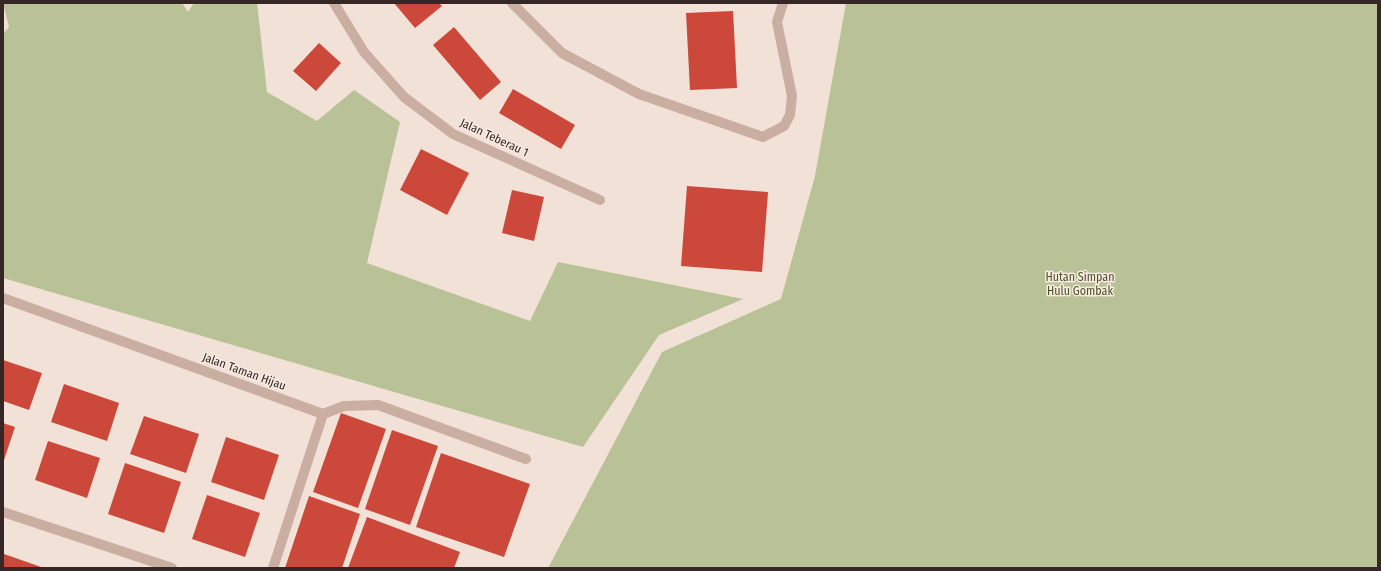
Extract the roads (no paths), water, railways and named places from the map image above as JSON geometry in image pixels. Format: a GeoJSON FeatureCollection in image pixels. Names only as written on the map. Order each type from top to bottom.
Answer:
{"type":"FeatureCollection","features":[{"type":"Feature","properties":{"kind":"street","name":"Jalan Teberau 1"},"geometry":{"type":"LineString","coordinates":[[334,3],[364,52],[399,91],[452,134],[600,200]]}},
{"type":"Feature","properties":{"kind":"street"},"geometry":{"type":"LineString","coordinates":[[512,3],[562,53],[618,83],[639,94],[763,137],[784,126],[790,115],[792,96],[777,22],[783,3]]}},
{"type":"Feature","properties":{"kind":"street","name":"Jalan Taman Hijau"},"geometry":{"type":"LineString","coordinates":[[3,298],[323,414]]}},
{"type":"Feature","properties":{"kind":"street"},"geometry":{"type":"LineString","coordinates":[[273,568],[323,414],[344,406],[378,405],[526,459]]}},
{"type":"Feature","properties":{"kind":"street"},"geometry":{"type":"LineString","coordinates":[[3,512],[172,568]]}},
{"type":"Feature","properties":{"kind":"park label","name":"Hutan Simpan Hulu Gombak"},"geometry":{"type":"Point","coordinates":[1080,285]}}]}
